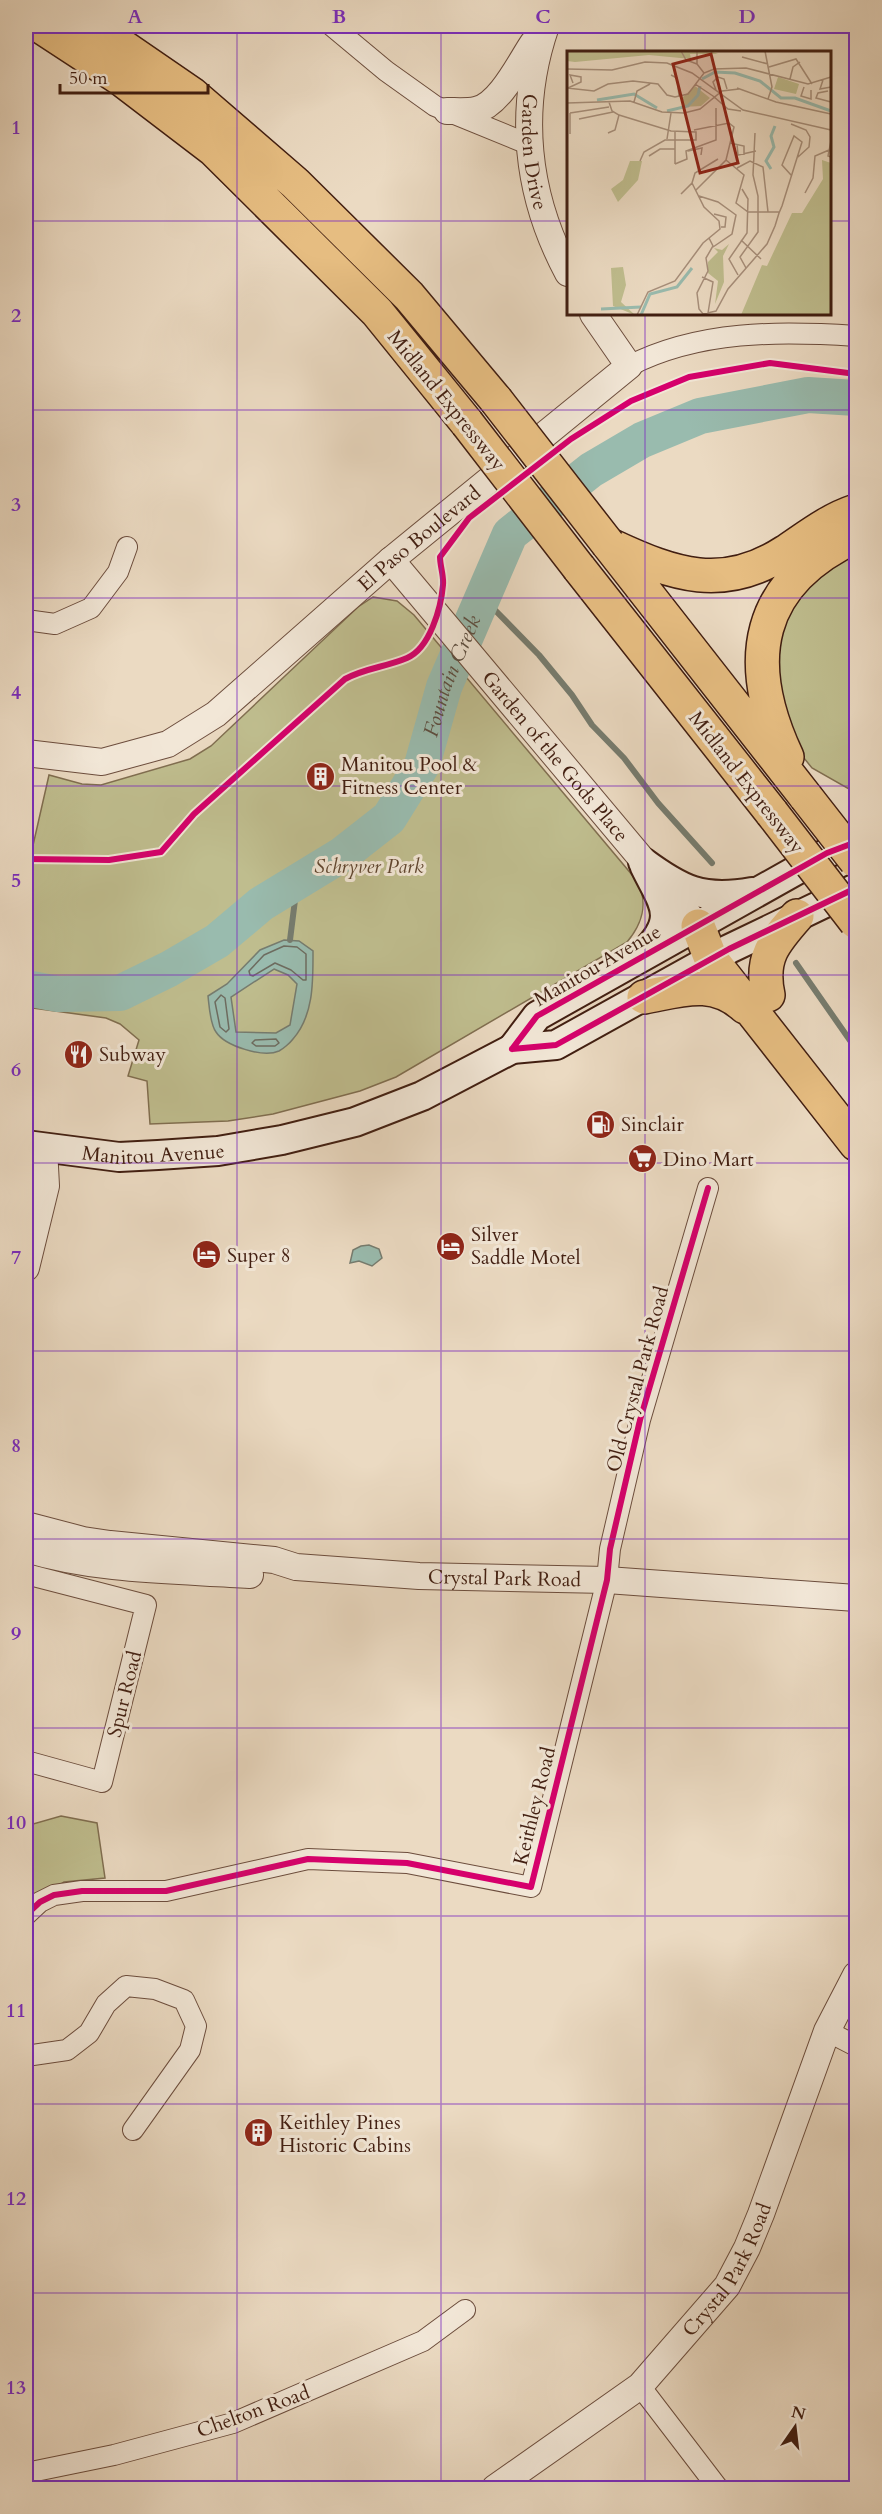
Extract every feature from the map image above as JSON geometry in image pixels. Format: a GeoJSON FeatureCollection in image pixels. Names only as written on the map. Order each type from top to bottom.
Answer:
{"type":"FeatureCollection","features":[{"type":"Feature","properties":{"kind":"highway","name":"Midland Expressway"},"geometry":{"type":"LineString","coordinates":[[40,26],[121,79],[214,150],[376,312],[467,423],[856,922]]}},
{"type":"Feature","properties":{"kind":"highway","name":"Midland Expressway"},"geometry":{"type":"LineString","coordinates":[[93,26],[192,94],[295,183],[409,296],[496,400],[856,861]]}},
{"type":"Feature","properties":{"kind":"highway"},"geometry":{"type":"LineString","coordinates":[[608,544],[681,573],[709,577],[734,575],[758,567],[818,528],[856,512]]}},
{"type":"Feature","properties":{"kind":"highway"},"geometry":{"type":"LineString","coordinates":[[806,797],[785,752],[768,699],[762,649],[765,627],[774,605],[802,570],[820,555],[856,536]]}},
{"type":"Feature","properties":{"kind":"highway"},"geometry":{"type":"LineString","coordinates":[[797,916],[769,953],[765,980],[766,1009],[856,1144]]}},
{"type":"Feature","properties":{"kind":"highway"},"geometry":{"type":"LineString","coordinates":[[698,926],[766,1009],[856,1107]]}},
{"type":"Feature","properties":{"kind":"highway"},"geometry":{"type":"LineString","coordinates":[[644,997],[704,987],[766,1009]]}},
{"type":"Feature","properties":{"kind":"main road","name":"Manitou Avenue"},"geometry":{"type":"LineString","coordinates":[[512,1050],[537,1016],[827,853],[856,842]]}},
{"type":"Feature","properties":{"kind":"main road"},"geometry":{"type":"LineString","coordinates":[[643,862],[676,886],[695,893],[718,895],[759,891]]}},
{"type":"Feature","properties":{"kind":"main road"},"geometry":{"type":"LineString","coordinates":[[630,965],[657,940],[666,924],[662,899],[643,862]]}},
{"type":"Feature","properties":{"kind":"main road","name":"Manitou Avenue"},"geometry":{"type":"LineString","coordinates":[[35,1146],[119,1157],[218,1150],[282,1140],[355,1122],[422,1096],[512,1050],[556,1046],[720,954],[856,888]]}},
{"type":"Feature","properties":{"kind":"street"},"geometry":{"type":"LineString","coordinates":[[332,26],[386,71],[435,106],[528,144]]}},
{"type":"Feature","properties":{"kind":"street"},"geometry":{"type":"LineString","coordinates":[[447,111],[477,110],[497,95],[546,26]]}},
{"type":"Feature","properties":{"kind":"street","name":"Garden Drive"},"geometry":{"type":"LineString","coordinates":[[546,26],[537,51],[530,88],[528,144],[532,179],[546,224],[567,271]]}},
{"type":"Feature","properties":{"kind":"street"},"geometry":{"type":"LineString","coordinates":[[594,315],[629,366]]}},
{"type":"Feature","properties":{"kind":"street","name":"El Paso Boulevard"},"geometry":{"type":"LineString","coordinates":[[26,753],[102,762],[168,744],[216,714],[391,560],[514,457],[629,366],[670,348],[730,335],[856,336]]}},
{"type":"Feature","properties":{"kind":"street"},"geometry":{"type":"LineString","coordinates":[[26,620],[55,624],[91,608],[118,572],[127,547]]}},
{"type":"Feature","properties":{"kind":"street","name":"Garden of the Gods Place"},"geometry":{"type":"LineString","coordinates":[[391,560],[698,926]]}},
{"type":"Feature","properties":{"kind":"street"},"geometry":{"type":"LineString","coordinates":[[26,1188],[35,1146]]}},
{"type":"Feature","properties":{"kind":"street"},"geometry":{"type":"LineString","coordinates":[[26,1268],[46,1186],[35,1146]]}},
{"type":"Feature","properties":{"kind":"street","name":"Old Crystal Park Road"},"geometry":{"type":"LineString","coordinates":[[607,1580],[610,1549],[640,1420],[708,1188]]}},
{"type":"Feature","properties":{"kind":"street","name":"Crystal Park Road"},"geometry":{"type":"LineString","coordinates":[[26,1526],[82,1540],[274,1560],[296,1567],[419,1576],[607,1580],[856,1598]]}},
{"type":"Feature","properties":{"kind":"street","name":"Crystal Park Road"},"geometry":{"type":"LineString","coordinates":[[26,1549],[64,1559],[104,1565],[286,1578],[296,1567]]}},
{"type":"Feature","properties":{"kind":"street","name":"Spur Road"},"geometry":{"type":"LineString","coordinates":[[26,1574],[146,1605],[102,1782],[26,1761]]}},
{"type":"Feature","properties":{"kind":"street","name":"Keithley Road"},"geometry":{"type":"LineString","coordinates":[[26,1915],[40,1902],[54,1895],[82,1891],[166,1891],[308,1859],[407,1863],[531,1887],[607,1580]]}},
{"type":"Feature","properties":{"kind":"street","name":"Crystal Park Road"},"geometry":{"type":"LineString","coordinates":[[495,2488],[640,2386],[714,2303],[737,2268],[760,2214],[827,2031],[856,1975]]}},
{"type":"Feature","properties":{"kind":"street"},"geometry":{"type":"LineString","coordinates":[[26,2056],[67,2050],[89,2033],[106,2004],[126,1986],[155,1989],[184,2000],[196,2026],[190,2050],[134,2130]]}},
{"type":"Feature","properties":{"kind":"street"},"geometry":{"type":"LineString","coordinates":[[827,2031],[856,2046]]}},
{"type":"Feature","properties":{"kind":"street","name":"Chelton Road"},"geometry":{"type":"LineString","coordinates":[[26,2473],[114,2455],[233,2423],[423,2341],[465,2310]]}},
{"type":"Feature","properties":{"kind":"street"},"geometry":{"type":"LineString","coordinates":[[640,2386],[718,2488]]}},
{"type":"Feature","properties":{"kind":"green space"},"geometry":{"type":"Polygon","coordinates":[[[856,543],[856,793],[812,768],[783,732],[769,642],[786,599],[856,543]]]}},
{"type":"Feature","properties":{"kind":"green space","name":"Schryver Park"},"geometry":{"type":"Polygon","coordinates":[[[373,597],[397,601],[414,615],[638,882],[643,906],[637,928],[627,942],[396,1077],[360,1091],[273,1114],[228,1121],[150,1124],[147,1081],[128,1076],[139,1040],[120,1024],[106,1018],[26,1007],[26,876],[49,775],[82,784],[101,785],[190,759],[211,746],[358,607],[373,597]]]}},
{"type":"Feature","properties":{"kind":"green space"},"geometry":{"type":"Polygon","coordinates":[[[61,1816],[97,1823],[105,1878],[64,1882],[26,1907],[26,1826],[61,1816]]]}},
{"type":"Feature","properties":{"kind":"water"},"geometry":{"type":"Polygon","coordinates":[[[284,940],[299,941],[313,951],[311,997],[305,1019],[300,1030],[290,1042],[281,1050],[272,1053],[254,1052],[227,1042],[214,1029],[209,1009],[208,996],[227,984],[260,950],[284,940]],[[274,969],[231,997],[236,1032],[276,1033],[290,1025],[297,984],[288,975],[274,969]]]}},
{"type":"Feature","properties":{"kind":"water"},"geometry":{"type":"Polygon","coordinates":[[[369,1245],[379,1249],[382,1258],[372,1266],[359,1261],[350,1263],[353,1250],[369,1245]]]}},
{"type":"Feature","properties":{"kind":"waterway","name":"Fountain Creek"},"geometry":{"type":"LineString","coordinates":[[26,988],[58,994],[120,993],[169,969],[217,941],[261,904],[343,854],[389,818],[422,765],[444,687],[510,534],[591,470],[642,440],[700,416],[808,395],[856,398]]}},
{"type":"Feature","properties":{"kind":"waterway"},"geometry":{"type":"LineString","coordinates":[[487,585],[492,607],[539,655],[572,695],[592,725],[624,758],[658,803],[712,863]]}},
{"type":"Feature","properties":{"kind":"waterway"},"geometry":{"type":"LineString","coordinates":[[290,940],[297,884]]}},
{"type":"Feature","properties":{"kind":"waterway"},"geometry":{"type":"LineString","coordinates":[[796,963],[856,1049]]}},
{"type":"Feature","properties":{"kind":"cycle path"},"geometry":{"type":"LineString","coordinates":[[26,859],[109,860],[161,852],[194,814],[345,679],[360,672],[399,661],[415,653],[428,637],[440,605],[443,582],[440,557],[469,518],[571,439],[631,401],[689,377],[770,363],[856,374]]}},
{"type":"Feature","properties":{"kind":"cycle path"},"geometry":{"type":"LineString","coordinates":[[512,1049],[537,1016],[827,853],[856,842]]}},
{"type":"Feature","properties":{"kind":"cycle path"},"geometry":{"type":"LineString","coordinates":[[512,1049],[556,1045],[729,949],[856,888]]}},
{"type":"Feature","properties":{"kind":"cycle path"},"geometry":{"type":"LineString","coordinates":[[26,1915],[40,1902],[54,1895],[82,1891],[166,1891],[308,1859],[407,1863],[531,1887],[607,1580],[610,1549],[640,1420],[708,1188]]}},
{"type":"Feature","properties":{"kind":"place","name":"Manitou Pool & Fitness Center"},"geometry":{"type":"Point","coordinates":[320,776]}},
{"type":"Feature","properties":{"kind":"place","name":"Subway"},"geometry":{"type":"Point","coordinates":[78,1054]}},
{"type":"Feature","properties":{"kind":"place","name":"Sinclair"},"geometry":{"type":"Point","coordinates":[600,1124]}},
{"type":"Feature","properties":{"kind":"place","name":"Dino Mart"},"geometry":{"type":"Point","coordinates":[642,1159]}},
{"type":"Feature","properties":{"kind":"place","name":"Silver Saddle Motel"},"geometry":{"type":"Point","coordinates":[450,1246]}},
{"type":"Feature","properties":{"kind":"place","name":"Super 8"},"geometry":{"type":"Point","coordinates":[206,1255]}},
{"type":"Feature","properties":{"kind":"place","name":"Keithley Pines Historic Cabins"},"geometry":{"type":"Point","coordinates":[258,2133]}}]}
